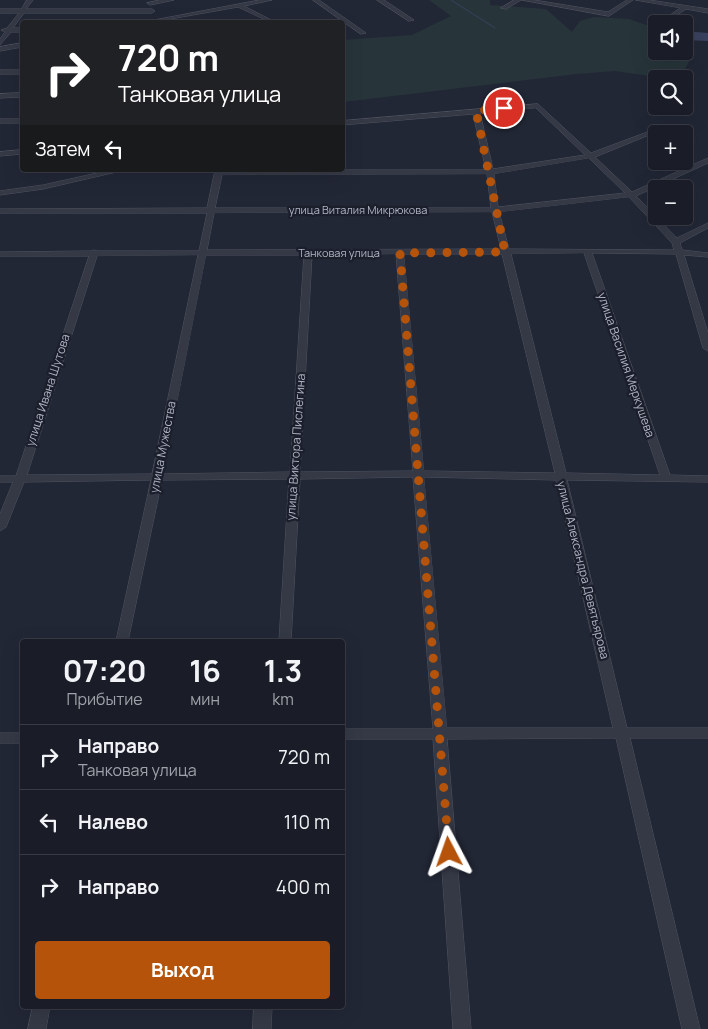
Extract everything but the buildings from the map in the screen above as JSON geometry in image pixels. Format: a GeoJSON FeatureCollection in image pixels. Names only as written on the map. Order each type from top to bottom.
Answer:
{"type":"FeatureCollection","features":[{"type":"Feature","properties":{"kind":"street"},"geometry":{"type":"LineString","coordinates":[[0,42],[30,0]]}},
{"type":"Feature","properties":{"kind":"street"},"geometry":{"type":"LineString","coordinates":[[150,3],[171,0]]}},
{"type":"Feature","properties":{"kind":"street"},"geometry":{"type":"LineString","coordinates":[[227,0],[269,20]]}},
{"type":"Feature","properties":{"kind":"street"},"geometry":{"type":"LineString","coordinates":[[159,20],[269,0]]}},
{"type":"Feature","properties":{"kind":"street"},"geometry":{"type":"LineString","coordinates":[[316,0],[344,20]]}},
{"type":"Feature","properties":{"kind":"street"},"geometry":{"type":"LineString","coordinates":[[380,0],[411,20]]}},
{"type":"Feature","properties":{"kind":"street"},"geometry":{"type":"LineString","coordinates":[[504,8],[518,0]]}},
{"type":"Feature","properties":{"kind":"street"},"geometry":{"type":"LineString","coordinates":[[525,0],[609,14],[630,0]]}},
{"type":"Feature","properties":{"kind":"street"},"geometry":{"type":"LineString","coordinates":[[639,0],[708,11]]}},
{"type":"Feature","properties":{"kind":"street"},"geometry":{"type":"LineString","coordinates":[[674,15],[685,7]]}},
{"type":"Feature","properties":{"kind":"street"},"geometry":{"type":"LineString","coordinates":[[0,11],[152,11]]}},
{"type":"Feature","properties":{"kind":"street"},"geometry":{"type":"LineString","coordinates":[[171,18],[175,20]]}},
{"type":"Feature","properties":{"kind":"street"},"geometry":{"type":"LineString","coordinates":[[345,20],[363,33]]}},
{"type":"Feature","properties":{"kind":"street"},"geometry":{"type":"LineString","coordinates":[[0,30],[20,30]]}},
{"type":"Feature","properties":{"kind":"street"},"geometry":{"type":"LineString","coordinates":[[0,50],[20,45]]}},
{"type":"Feature","properties":{"kind":"street"},"geometry":{"type":"LineString","coordinates":[[0,50],[20,50]]}},
{"type":"Feature","properties":{"kind":"street"},"geometry":{"type":"LineString","coordinates":[[0,72],[20,72]]}},
{"type":"Feature","properties":{"kind":"street"},"geometry":{"type":"LineString","coordinates":[[0,96],[20,96]]}},
{"type":"Feature","properties":{"kind":"street"},"geometry":{"type":"LineString","coordinates":[[345,123],[538,106],[631,195],[676,242],[708,348]]}},
{"type":"Feature","properties":{"kind":"street","name":"улица Александра Девятьярова"},"geometry":{"type":"LineString","coordinates":[[476,111],[490,172],[495,210],[526,328],[690,1029]]}},
{"type":"Feature","properties":{"kind":"street"},"geometry":{"type":"LineString","coordinates":[[0,120],[20,120]]}},
{"type":"Feature","properties":{"kind":"street"},"geometry":{"type":"LineString","coordinates":[[345,171],[490,172],[590,156],[648,134]]}},
{"type":"Feature","properties":{"kind":"street"},"geometry":{"type":"LineString","coordinates":[[0,154],[20,152]]}},
{"type":"Feature","properties":{"kind":"street","name":"улица Виталия Микрюкова"},"geometry":{"type":"LineString","coordinates":[[0,211],[495,210],[631,195],[708,160]]}},
{"type":"Feature","properties":{"kind":"street"},"geometry":{"type":"LineString","coordinates":[[0,193],[43,187],[112,172]]}},
{"type":"Feature","properties":{"kind":"street","name":"улица Мужества"},"geometry":{"type":"LineString","coordinates":[[122,639],[157,478],[218,172]]}},
{"type":"Feature","properties":{"kind":"street"},"geometry":{"type":"LineString","coordinates":[[676,242],[708,225]]}},
{"type":"Feature","properties":{"kind":"street","name":"Танковая улица"},"geometry":{"type":"LineString","coordinates":[[0,254],[94,252],[400,253],[587,251],[679,252],[708,255]]}},
{"type":"Feature","properties":{"kind":"street","name":"улица Василия Меркушева"},"geometry":{"type":"LineString","coordinates":[[587,251],[666,478]]}},
{"type":"Feature","properties":{"kind":"street","name":"улица Ивана Шутова"},"geometry":{"type":"LineString","coordinates":[[0,527],[20,479],[94,252]]}},
{"type":"Feature","properties":{"kind":"street","name":"улица Виктора Пислегина"},"geometry":{"type":"LineString","coordinates":[[285,639],[308,253]]}},
{"type":"Feature","properties":{"kind":"street"},"geometry":{"type":"LineString","coordinates":[[400,253],[440,734],[462,1029]]}},
{"type":"Feature","properties":{"kind":"street"},"geometry":{"type":"LineString","coordinates":[[0,479],[418,474],[708,479]]}},
{"type":"Feature","properties":{"kind":"street"},"geometry":{"type":"LineString","coordinates":[[345,734],[708,733]]}},
{"type":"Feature","properties":{"kind":"street"},"geometry":{"type":"LineString","coordinates":[[0,738],[20,738]]}},
{"type":"Feature","properties":{"kind":"street"},"geometry":{"type":"LineString","coordinates":[[37,1029],[41,1009]]}},
{"type":"Feature","properties":{"kind":"street"},"geometry":{"type":"LineString","coordinates":[[262,1029],[263,1009]]}},
{"type":"Feature","properties":{"kind":"shaded area"},"geometry":{"type":"Polygon","coordinates":[[[429,0],[490,0],[490,5],[546,9],[572,32],[580,21],[594,17],[629,19],[648,26],[648,60],[690,60],[685,70],[648,70],[648,76],[615,71],[576,74],[345,102],[345,40],[412,35],[451,16],[429,0]]]}},
{"type":"Feature","properties":{"kind":"water"},"geometry":{"type":"Polygon","coordinates":[[[693,32],[708,33],[708,41],[693,40],[693,32]]]}},
{"type":"Feature","properties":{"kind":"waterway"},"geometry":{"type":"LineString","coordinates":[[451,0],[495,28]]}},
{"type":"Feature","properties":{"kind":"route"},"geometry":{"type":"LineString","coordinates":[[449,852],[400,253],[505,252],[476,111],[504,108]]}}]}
